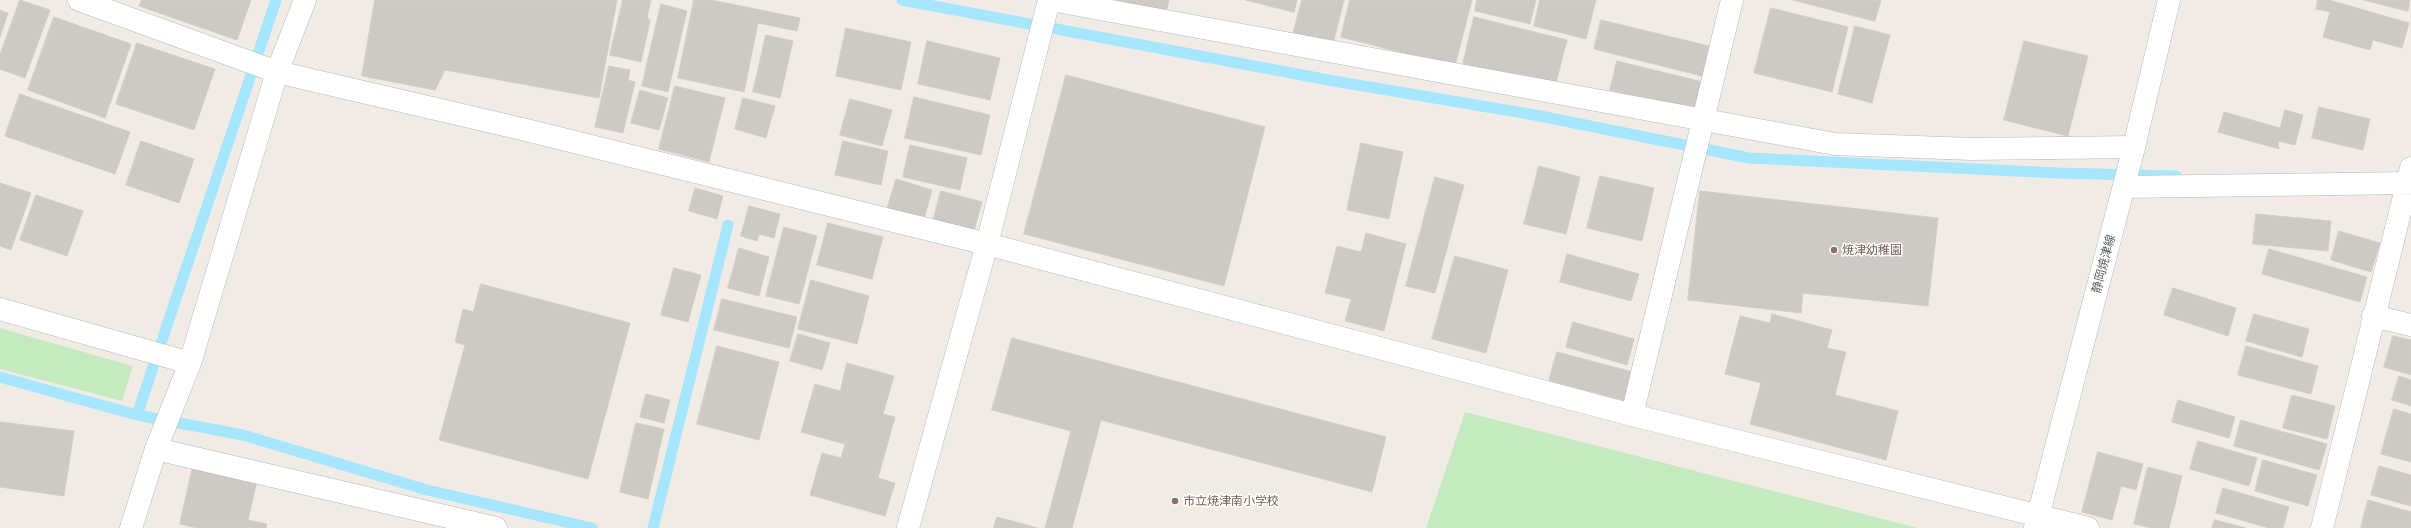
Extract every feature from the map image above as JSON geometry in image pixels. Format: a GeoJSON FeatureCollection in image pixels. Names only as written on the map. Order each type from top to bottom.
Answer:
{"type":"FeatureCollection","features":[{"type":"Feature","properties":{"kind":"street"},"geometry":{"type":"LineString","coordinates":[[79,0],[276,72],[522,129],[987,244],[2037,521],[2088,528]]}},
{"type":"Feature","properties":{"kind":"street"},"geometry":{"type":"LineString","coordinates":[[131,528],[156,449],[190,363],[276,72],[305,0]]}},
{"type":"Feature","properties":{"kind":"street"},"geometry":{"type":"LineString","coordinates":[[908,528],[987,244],[1050,0],[1450,75],[1704,119],[1836,144],[1972,148],[2134,147]]}},
{"type":"Feature","properties":{"kind":"street"},"geometry":{"type":"LineString","coordinates":[[1632,415],[1732,0]]}},
{"type":"Feature","properties":{"kind":"street","name":"静岡焼津線"},"geometry":{"type":"LineString","coordinates":[[2037,521],[2124,187],[2169,0]]}},
{"type":"Feature","properties":{"kind":"street"},"geometry":{"type":"LineString","coordinates":[[2124,187],[2410,178],[2373,316],[2322,528]]}},
{"type":"Feature","properties":{"kind":"street"},"geometry":{"type":"LineString","coordinates":[[0,309],[190,363]]}},
{"type":"Feature","properties":{"kind":"street"},"geometry":{"type":"LineString","coordinates":[[2373,316],[2411,325]]}},
{"type":"Feature","properties":{"kind":"street"},"geometry":{"type":"LineString","coordinates":[[156,449],[496,528]]}},
{"type":"Feature","properties":{"kind":"green space"},"geometry":{"type":"Polygon","coordinates":[[[0,328],[133,366],[122,401],[0,369],[0,328]]]}},
{"type":"Feature","properties":{"kind":"green space"},"geometry":{"type":"Polygon","coordinates":[[[1465,412],[1918,528],[1426,528],[1465,412]]]}},
{"type":"Feature","properties":{"kind":"building"},"geometry":{"type":"Polygon","coordinates":[[[20,0],[50,10],[25,78],[0,69],[0,55],[20,0]]]}},
{"type":"Feature","properties":{"kind":"building"},"geometry":{"type":"Polygon","coordinates":[[[142,0],[251,0],[237,40],[139,6],[142,0]]]}},
{"type":"Feature","properties":{"kind":"building"},"geometry":{"type":"Polygon","coordinates":[[[375,0],[617,0],[599,98],[445,70],[435,90],[362,76],[375,0]]]}},
{"type":"Feature","properties":{"kind":"building"},"geometry":{"type":"Polygon","coordinates":[[[623,0],[651,0],[647,17],[650,21],[641,62],[610,55],[623,0]]]}},
{"type":"Feature","properties":{"kind":"building"},"geometry":{"type":"Polygon","coordinates":[[[694,0],[711,0],[800,18],[797,31],[758,23],[744,92],[678,78],[694,0]]]}},
{"type":"Feature","properties":{"kind":"building"},"geometry":{"type":"Polygon","coordinates":[[[1113,0],[1169,0],[1166,12],[1113,0]]]}},
{"type":"Feature","properties":{"kind":"building"},"geometry":{"type":"Polygon","coordinates":[[[1246,0],[1297,0],[1294,12],[1246,0]]]}},
{"type":"Feature","properties":{"kind":"building"},"geometry":{"type":"Polygon","coordinates":[[[1302,0],[1344,0],[1333,44],[1293,34],[1302,0]]]}},
{"type":"Feature","properties":{"kind":"building"},"geometry":{"type":"Polygon","coordinates":[[[1350,0],[1472,0],[1455,66],[1341,37],[1350,0]]]}},
{"type":"Feature","properties":{"kind":"building"},"geometry":{"type":"Polygon","coordinates":[[[1477,0],[1536,0],[1530,24],[1475,11],[1477,0]]]}},
{"type":"Feature","properties":{"kind":"building"},"geometry":{"type":"Polygon","coordinates":[[[1540,0],[1596,0],[1586,39],[1534,26],[1540,0]]]}},
{"type":"Feature","properties":{"kind":"building"},"geometry":{"type":"Polygon","coordinates":[[[1793,0],[1881,0],[1875,21],[1793,0]]]}},
{"type":"Feature","properties":{"kind":"building"},"geometry":{"type":"Polygon","coordinates":[[[2318,0],[2329,0],[2409,23],[2402,48],[2373,40],[2370,50],[2323,37],[2330,12],[2316,9],[2318,0]]]}},
{"type":"Feature","properties":{"kind":"building"},"geometry":{"type":"Polygon","coordinates":[[[2364,0],[2410,0],[2408,11],[2364,0]]]}},
{"type":"Feature","properties":{"kind":"building"},"geometry":{"type":"Polygon","coordinates":[[[661,4],[687,11],[668,92],[642,86],[661,4]]]}},
{"type":"Feature","properties":{"kind":"building"},"geometry":{"type":"Polygon","coordinates":[[[1771,8],[1848,27],[1832,92],[1754,73],[1771,8]]]}},
{"type":"Feature","properties":{"kind":"building"},"geometry":{"type":"Polygon","coordinates":[[[0,10],[8,13],[0,37],[0,10]]]}},
{"type":"Feature","properties":{"kind":"building"},"geometry":{"type":"Polygon","coordinates":[[[54,17],[131,44],[105,118],[28,90],[54,17]]]}},
{"type":"Feature","properties":{"kind":"building"},"geometry":{"type":"Polygon","coordinates":[[[1474,17],[1567,40],[1555,87],[1463,64],[1474,17]]]}},
{"type":"Feature","properties":{"kind":"building"},"geometry":{"type":"Polygon","coordinates":[[[1601,20],[1709,46],[1702,76],[1594,49],[1601,20]]]}},
{"type":"Feature","properties":{"kind":"building"},"geometry":{"type":"Polygon","coordinates":[[[1855,26],[1890,35],[1872,103],[1838,94],[1855,26]]]}},
{"type":"Feature","properties":{"kind":"building"},"geometry":{"type":"Polygon","coordinates":[[[846,28],[911,42],[901,90],[836,76],[846,28]]]}},
{"type":"Feature","properties":{"kind":"building"},"geometry":{"type":"Polygon","coordinates":[[[766,35],[793,41],[780,98],[753,92],[766,35]]]}},
{"type":"Feature","properties":{"kind":"building"},"geometry":{"type":"Polygon","coordinates":[[[927,41],[1000,58],[990,100],[918,84],[927,41]]]}},
{"type":"Feature","properties":{"kind":"building"},"geometry":{"type":"Polygon","coordinates":[[[2024,41],[2088,56],[2068,136],[2004,120],[2024,41]]]}},
{"type":"Feature","properties":{"kind":"building"},"geometry":{"type":"Polygon","coordinates":[[[137,43],[215,69],[194,130],[116,104],[137,43]]]}},
{"type":"Feature","properties":{"kind":"building"},"geometry":{"type":"Polygon","coordinates":[[[1617,61],[1703,82],[1696,111],[1610,90],[1617,61]]]}},
{"type":"Feature","properties":{"kind":"building"},"geometry":{"type":"Polygon","coordinates":[[[609,66],[630,70],[628,80],[635,82],[623,133],[595,127],[609,66]]]}},
{"type":"Feature","properties":{"kind":"building"},"geometry":{"type":"Polygon","coordinates":[[[1066,75],[1265,127],[1224,286],[1024,234],[1066,75]]]}},
{"type":"Feature","properties":{"kind":"building"},"geometry":{"type":"Polygon","coordinates":[[[675,86],[725,98],[709,162],[659,149],[675,86]]]}},
{"type":"Feature","properties":{"kind":"building"},"geometry":{"type":"Polygon","coordinates":[[[640,90],[668,98],[659,130],[631,123],[640,90]]]}},
{"type":"Feature","properties":{"kind":"building"},"geometry":{"type":"Polygon","coordinates":[[[20,94],[130,132],[115,174],[5,136],[20,94]]]}},
{"type":"Feature","properties":{"kind":"building"},"geometry":{"type":"Polygon","coordinates":[[[914,97],[990,115],[981,155],[905,138],[914,97]]]}},
{"type":"Feature","properties":{"kind":"building"},"geometry":{"type":"Polygon","coordinates":[[[743,98],[775,106],[766,138],[735,129],[743,98]]]}},
{"type":"Feature","properties":{"kind":"building"},"geometry":{"type":"Polygon","coordinates":[[[850,99],[892,110],[882,146],[840,135],[850,99]]]}},
{"type":"Feature","properties":{"kind":"building"},"geometry":{"type":"Polygon","coordinates":[[[2319,107],[2370,119],[2363,150],[2312,138],[2319,107]]]}},
{"type":"Feature","properties":{"kind":"building"},"geometry":{"type":"Polygon","coordinates":[[[2285,110],[2303,115],[2295,145],[2278,141],[2279,149],[2218,132],[2224,112],[2280,128],[2285,110]]]}},
{"type":"Feature","properties":{"kind":"building"},"geometry":{"type":"Polygon","coordinates":[[[141,141],[194,159],[179,203],[126,185],[141,141]]]}},
{"type":"Feature","properties":{"kind":"building"},"geometry":{"type":"Polygon","coordinates":[[[843,141],[888,151],[881,185],[835,175],[843,141]]]}},
{"type":"Feature","properties":{"kind":"building"},"geometry":{"type":"Polygon","coordinates":[[[1361,143],[1403,152],[1389,219],[1347,210],[1361,143]]]}},
{"type":"Feature","properties":{"kind":"building"},"geometry":{"type":"Polygon","coordinates":[[[910,145],[967,158],[960,190],[903,177],[910,145]]]}},
{"type":"Feature","properties":{"kind":"building"},"geometry":{"type":"Polygon","coordinates":[[[1539,166],[1580,177],[1566,234],[1524,224],[1539,166]]]}},
{"type":"Feature","properties":{"kind":"building"},"geometry":{"type":"Polygon","coordinates":[[[1600,176],[1654,188],[1642,241],[1587,228],[1600,176]]]}},
{"type":"Feature","properties":{"kind":"building"},"geometry":{"type":"Polygon","coordinates":[[[1435,177],[1464,185],[1435,293],[1406,286],[1435,177]]]}},
{"type":"Feature","properties":{"kind":"building"},"geometry":{"type":"Polygon","coordinates":[[[896,179],[932,190],[924,219],[887,210],[896,179]]]}},
{"type":"Feature","properties":{"kind":"building"},"geometry":{"type":"Polygon","coordinates":[[[0,183],[31,193],[11,250],[0,246],[0,183]]]}},
{"type":"Feature","properties":{"kind":"building"},"geometry":{"type":"Polygon","coordinates":[[[695,188],[723,196],[717,219],[689,211],[695,188]]]}},
{"type":"Feature","properties":{"kind":"building"},"geometry":{"type":"Polygon","coordinates":[[[941,191],[982,202],[974,231],[933,221],[941,191]]]}},
{"type":"Feature","properties":{"kind":"building"},"geometry":{"type":"Polygon","coordinates":[[[1700,191],[1938,218],[1928,306],[1803,293],[1801,313],[1688,300],[1700,191]]]}},
{"type":"Feature","properties":{"kind":"building"},"geometry":{"type":"Polygon","coordinates":[[[36,195],[83,211],[67,256],[20,240],[36,195]]]}},
{"type":"Feature","properties":{"kind":"building"},"geometry":{"type":"Polygon","coordinates":[[[749,206],[780,214],[774,238],[759,234],[757,241],[741,236],[749,206]]]}},
{"type":"Feature","properties":{"kind":"building"},"geometry":{"type":"Polygon","coordinates":[[[2256,214],[2331,221],[2328,251],[2253,244],[2256,214]]]}},
{"type":"Feature","properties":{"kind":"building"},"geometry":{"type":"Polygon","coordinates":[[[828,223],[883,237],[872,279],[817,265],[828,223]]]}},
{"type":"Feature","properties":{"kind":"building"},"geometry":{"type":"Polygon","coordinates":[[[784,227],[817,236],[799,304],[766,296],[784,227]]]}},
{"type":"Feature","properties":{"kind":"building"},"geometry":{"type":"Polygon","coordinates":[[[2339,231],[2380,243],[2371,272],[2331,260],[2339,231]]]}},
{"type":"Feature","properties":{"kind":"building"},"geometry":{"type":"Polygon","coordinates":[[[1366,233],[1406,244],[1384,331],[1345,321],[1351,299],[1325,293],[1337,246],[1361,252],[1366,233]]]}},
{"type":"Feature","properties":{"kind":"building"},"geometry":{"type":"Polygon","coordinates":[[[739,248],[769,257],[759,296],[728,288],[739,248]]]}},
{"type":"Feature","properties":{"kind":"building"},"geometry":{"type":"Polygon","coordinates":[[[2269,249],[2367,277],[2360,302],[2262,274],[2269,249]]]}},
{"type":"Feature","properties":{"kind":"building"},"geometry":{"type":"Polygon","coordinates":[[[1567,254],[1639,274],[1631,301],[1560,282],[1567,254]]]}},
{"type":"Feature","properties":{"kind":"building"},"geometry":{"type":"Polygon","coordinates":[[[1455,256],[1508,270],[1486,353],[1432,339],[1455,256]]]}},
{"type":"Feature","properties":{"kind":"building"},"geometry":{"type":"Polygon","coordinates":[[[674,268],[701,275],[688,322],[661,315],[674,268]]]}},
{"type":"Feature","properties":{"kind":"building"},"geometry":{"type":"Polygon","coordinates":[[[811,280],[869,296],[857,344],[798,329],[811,280]]]}},
{"type":"Feature","properties":{"kind":"building"},"geometry":{"type":"Polygon","coordinates":[[[481,284],[630,323],[588,479],[439,440],[465,345],[455,342],[463,309],[473,312],[481,284]]]}},
{"type":"Feature","properties":{"kind":"building"},"geometry":{"type":"Polygon","coordinates":[[[2173,288],[2236,308],[2228,336],[2164,315],[2173,288]]]}},
{"type":"Feature","properties":{"kind":"building"},"geometry":{"type":"Polygon","coordinates":[[[722,299],[797,317],[789,348],[714,330],[722,299]]]}},
{"type":"Feature","properties":{"kind":"building"},"geometry":{"type":"Polygon","coordinates":[[[1772,314],[1832,330],[1827,348],[1846,352],[1835,395],[1898,411],[1886,460],[1750,424],[1761,383],[1725,374],[1740,316],[1770,323],[1772,314]]]}},
{"type":"Feature","properties":{"kind":"building"},"geometry":{"type":"Polygon","coordinates":[[[2254,314],[2309,329],[2302,357],[2246,341],[2254,314]]]}},
{"type":"Feature","properties":{"kind":"building"},"geometry":{"type":"Polygon","coordinates":[[[1573,322],[1634,339],[1627,365],[1566,347],[1573,322]]]}},
{"type":"Feature","properties":{"kind":"building"},"geometry":{"type":"Polygon","coordinates":[[[798,334],[830,343],[822,370],[790,361],[798,334]]]}},
{"type":"Feature","properties":{"kind":"building"},"geometry":{"type":"Polygon","coordinates":[[[2393,336],[2411,340],[2411,375],[2384,367],[2393,336]]]}},
{"type":"Feature","properties":{"kind":"building"},"geometry":{"type":"Polygon","coordinates":[[[1012,338],[1386,437],[1372,492],[1101,420],[1072,528],[1045,528],[1071,431],[992,410],[1012,338]]]}},
{"type":"Feature","properties":{"kind":"building"},"geometry":{"type":"Polygon","coordinates":[[[717,346],[779,362],[759,440],[697,424],[717,346]]]}},
{"type":"Feature","properties":{"kind":"building"},"geometry":{"type":"Polygon","coordinates":[[[2246,346],[2318,366],[2311,394],[2238,375],[2246,346]]]}},
{"type":"Feature","properties":{"kind":"building"},"geometry":{"type":"Polygon","coordinates":[[[1557,352],[1633,372],[1625,401],[1549,381],[1557,352]]]}},
{"type":"Feature","properties":{"kind":"building"},"geometry":{"type":"Polygon","coordinates":[[[847,363],[894,376],[883,414],[895,417],[878,478],[895,483],[885,516],[810,495],[822,453],[841,458],[845,444],[801,432],[815,384],[840,391],[847,363]]]}},
{"type":"Feature","properties":{"kind":"building"},"geometry":{"type":"Polygon","coordinates":[[[2399,376],[2411,380],[2411,406],[2392,400],[2399,376]]]}},
{"type":"Feature","properties":{"kind":"building"},"geometry":{"type":"Polygon","coordinates":[[[646,394],[670,400],[664,423],[640,417],[646,394]]]}},
{"type":"Feature","properties":{"kind":"building"},"geometry":{"type":"Polygon","coordinates":[[[2292,395],[2335,406],[2327,439],[2283,428],[2292,395]]]}},
{"type":"Feature","properties":{"kind":"building"},"geometry":{"type":"Polygon","coordinates":[[[2178,400],[2235,417],[2229,438],[2172,422],[2178,400]]]}},
{"type":"Feature","properties":{"kind":"building"},"geometry":{"type":"Polygon","coordinates":[[[2394,409],[2411,414],[2411,462],[2381,454],[2394,409]]]}},
{"type":"Feature","properties":{"kind":"building"},"geometry":{"type":"Polygon","coordinates":[[[2241,420],[2327,444],[2319,470],[2234,446],[2241,420]]]}},
{"type":"Feature","properties":{"kind":"building"},"geometry":{"type":"Polygon","coordinates":[[[0,422],[74,431],[64,496],[0,487],[0,422]]]}},
{"type":"Feature","properties":{"kind":"building"},"geometry":{"type":"Polygon","coordinates":[[[636,423],[664,429],[648,499],[620,492],[636,423]]]}},
{"type":"Feature","properties":{"kind":"building"},"geometry":{"type":"Polygon","coordinates":[[[2198,441],[2257,458],[2249,486],[2190,469],[2198,441]]]}},
{"type":"Feature","properties":{"kind":"building"},"geometry":{"type":"Polygon","coordinates":[[[2098,452],[2143,464],[2136,490],[2121,486],[2112,520],[2082,512],[2098,452]]]}},
{"type":"Feature","properties":{"kind":"building"},"geometry":{"type":"Polygon","coordinates":[[[2263,460],[2317,475],[2308,506],[2255,491],[2263,460]]]}},
{"type":"Feature","properties":{"kind":"building"},"geometry":{"type":"Polygon","coordinates":[[[193,466],[257,481],[248,520],[267,524],[266,528],[197,528],[180,524],[193,466]]]}},
{"type":"Feature","properties":{"kind":"building"},"geometry":{"type":"Polygon","coordinates":[[[2379,466],[2411,475],[2411,506],[2371,495],[2379,466]]]}},
{"type":"Feature","properties":{"kind":"building"},"geometry":{"type":"Polygon","coordinates":[[[2148,467],[2182,476],[2169,528],[2152,528],[2134,524],[2148,467]]]}},
{"type":"Feature","properties":{"kind":"building"},"geometry":{"type":"Polygon","coordinates":[[[2223,488],[2289,507],[2283,528],[2269,528],[2216,513],[2223,488]]]}},
{"type":"Feature","properties":{"kind":"building"},"geometry":{"type":"Polygon","coordinates":[[[2368,500],[2411,512],[2411,528],[2361,528],[2368,500]]]}},
{"type":"Feature","properties":{"kind":"building"},"geometry":{"type":"Polygon","coordinates":[[[997,517],[1038,528],[994,528],[997,517]]]}},
{"type":"Feature","properties":{"kind":"building"},"geometry":{"type":"Polygon","coordinates":[[[2215,520],[2246,528],[2212,528],[2215,520]]]}},
{"type":"Feature","properties":{"kind":"waterway"},"geometry":{"type":"LineString","coordinates":[[137,415],[276,0]]}},
{"type":"Feature","properties":{"kind":"waterway"},"geometry":{"type":"LineString","coordinates":[[902,0],[1334,81],[1535,115],[1749,158],[2058,173],[2176,176]]}},
{"type":"Feature","properties":{"kind":"waterway"},"geometry":{"type":"LineString","coordinates":[[653,528],[728,225]]}},
{"type":"Feature","properties":{"kind":"waterway"},"geometry":{"type":"LineString","coordinates":[[0,377],[137,415],[243,435],[427,490],[592,528]]}},
{"type":"Feature","properties":{"kind":"place","name":"焼津幼稚園"},"geometry":{"type":"Point","coordinates":[1834,250]}},
{"type":"Feature","properties":{"kind":"place","name":"市立焼津南小学校"},"geometry":{"type":"Point","coordinates":[1175,501]}}]}
